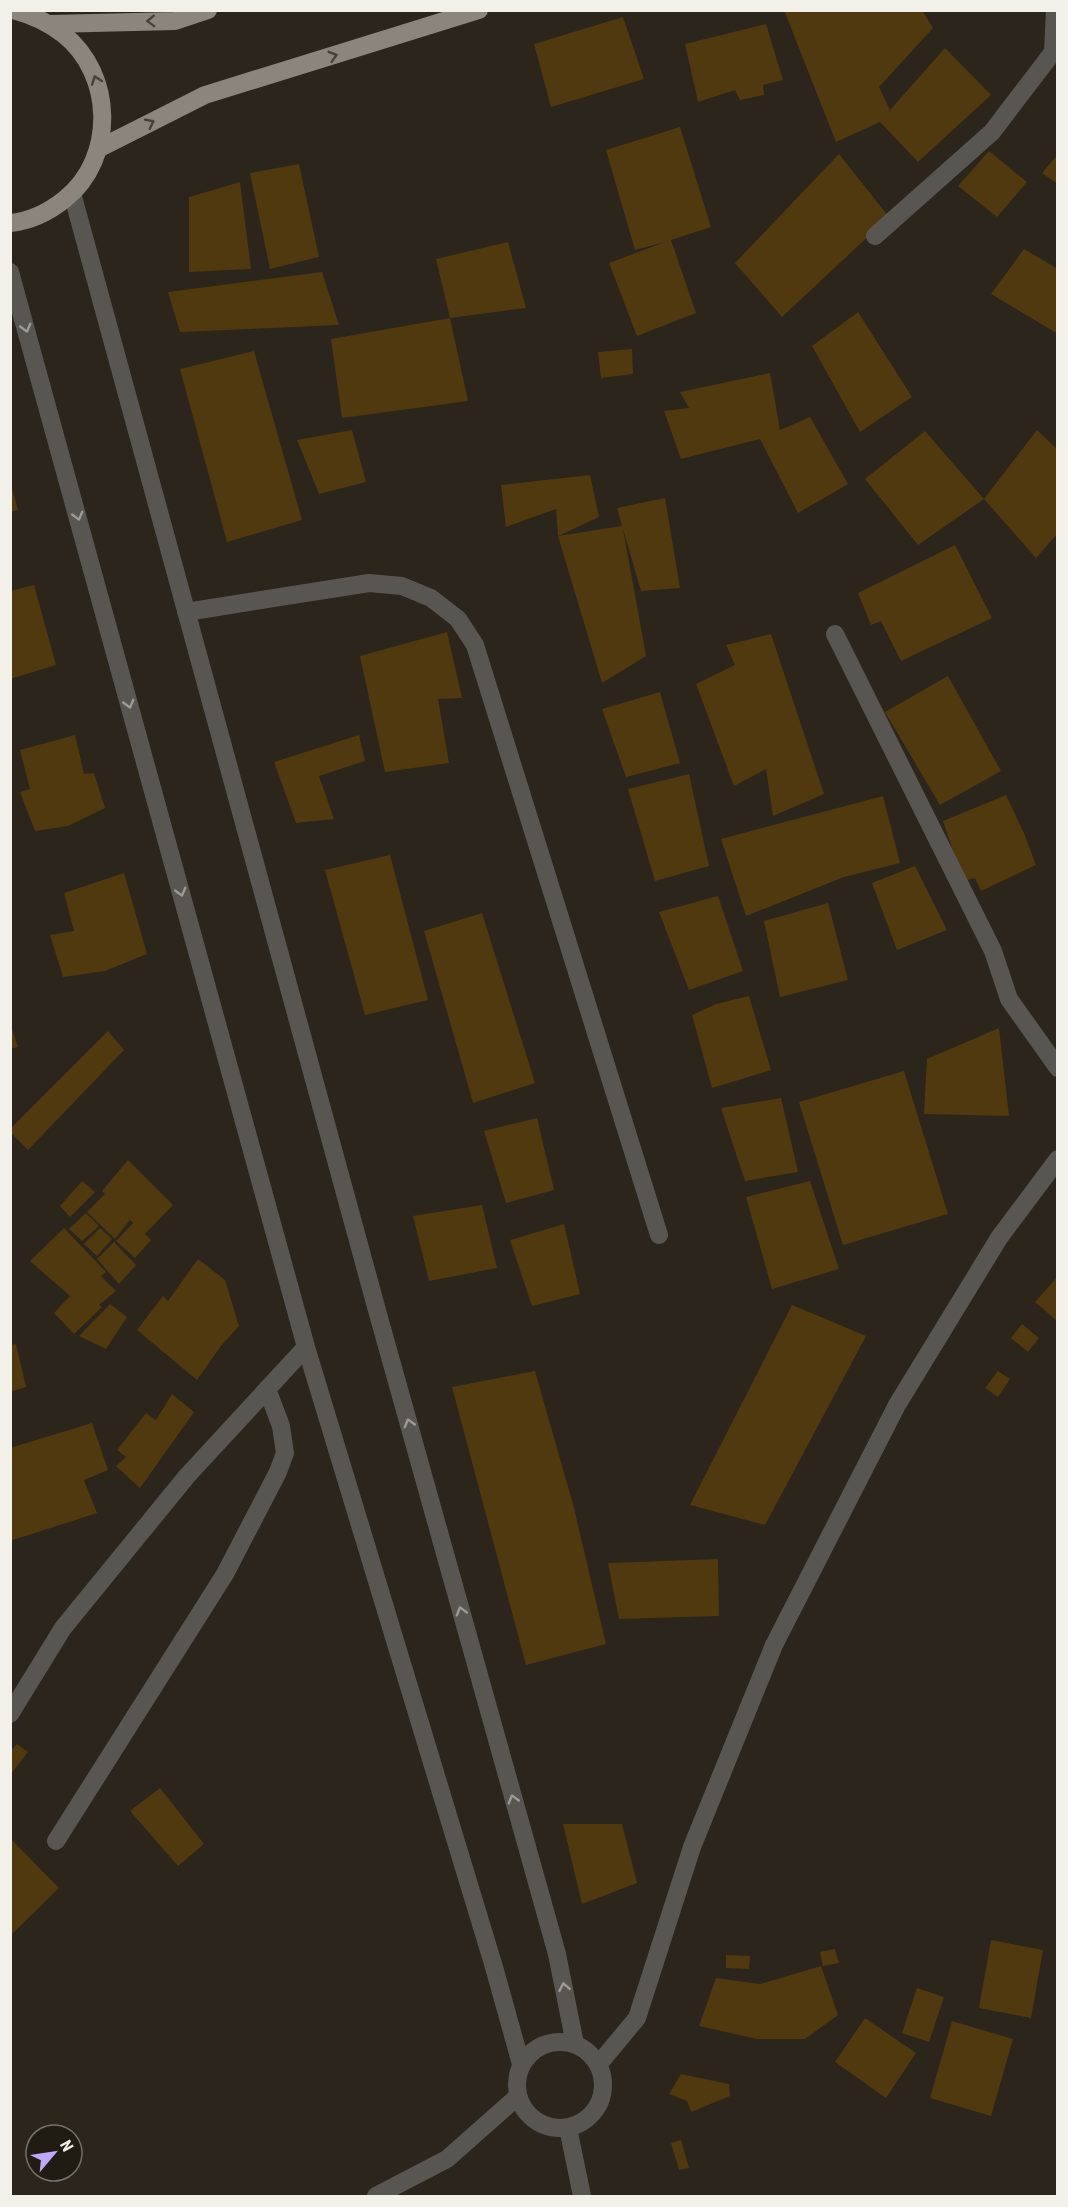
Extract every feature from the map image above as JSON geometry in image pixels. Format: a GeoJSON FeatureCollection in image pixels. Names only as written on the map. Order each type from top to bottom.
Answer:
{"type":"FeatureCollection","features":[{"type":"Feature","properties":{"kind":"main road"},"geometry":{"type":"LineString","coordinates":[[10,223],[38,216],[56,206],[72,193],[88,173],[98,149],[103,114],[96,79],[78,48],[51,24],[14,10]]}},
{"type":"Feature","properties":{"kind":"main road"},"geometry":{"type":"LineString","coordinates":[[51,24],[175,21],[208,10]]}},
{"type":"Feature","properties":{"kind":"main road"},"geometry":{"type":"LineString","coordinates":[[98,149],[205,95],[479,10]]}},
{"type":"Feature","properties":{"kind":"street"},"geometry":{"type":"LineString","coordinates":[[875,236],[992,132],[1053,52],[1055,10]]}},
{"type":"Feature","properties":{"kind":"street"},"geometry":{"type":"LineString","coordinates":[[72,193],[378,1314],[557,1954],[575,2044]]}},
{"type":"Feature","properties":{"kind":"street"},"geometry":{"type":"LineString","coordinates":[[10,272],[306,1347],[521,2064]]}},
{"type":"Feature","properties":{"kind":"street"},"geometry":{"type":"LineString","coordinates":[[186,612],[369,583],[402,586],[431,598],[458,619],[475,645],[659,1235]]}},
{"type":"Feature","properties":{"kind":"street"},"geometry":{"type":"LineString","coordinates":[[835,634],[993,951],[1009,999],[1058,1068]]}},
{"type":"Feature","properties":{"kind":"street"},"geometry":{"type":"LineString","coordinates":[[598,2065],[637,2018],[692,1847],[774,1645],[897,1405],[999,1238],[1058,1159]]}},
{"type":"Feature","properties":{"kind":"street"},"geometry":{"type":"LineString","coordinates":[[10,1714],[63,1628],[187,1476],[306,1347]]}},
{"type":"Feature","properties":{"kind":"street"},"geometry":{"type":"LineString","coordinates":[[56,1841],[225,1574],[278,1472],[285,1453],[281,1426],[267,1389]]}},
{"type":"Feature","properties":{"kind":"street"},"geometry":{"type":"LineString","coordinates":[[559,2041],[575,2044],[588,2052],[598,2065],[603,2080],[601,2096],[595,2111],[583,2122],[568,2128],[552,2128],[537,2122],[525,2111],[518,2097],[516,2080],[521,2064],[531,2052],[544,2044],[559,2041]]}},
{"type":"Feature","properties":{"kind":"street"},"geometry":{"type":"LineString","coordinates":[[376,2196],[447,2159],[518,2097]]}},
{"type":"Feature","properties":{"kind":"street"},"geometry":{"type":"LineString","coordinates":[[568,2128],[582,2196]]}},
{"type":"Feature","properties":{"kind":"building"},"geometry":{"type":"Polygon","coordinates":[[[784,10],[922,10],[933,28],[879,87],[890,110],[945,48],[991,95],[918,162],[880,122],[836,142],[784,10]]]}},
{"type":"Feature","properties":{"kind":"building"},"geometry":{"type":"Polygon","coordinates":[[[623,17],[644,79],[551,107],[534,44],[623,17]]]}},
{"type":"Feature","properties":{"kind":"building"},"geometry":{"type":"Polygon","coordinates":[[[766,24],[783,80],[763,85],[764,95],[740,100],[735,90],[698,102],[685,44],[766,24]]]}},
{"type":"Feature","properties":{"kind":"building"},"geometry":{"type":"Polygon","coordinates":[[[680,127],[711,227],[671,240],[696,313],[637,336],[609,263],[665,242],[635,250],[606,150],[680,127]]]}},
{"type":"Feature","properties":{"kind":"building"},"geometry":{"type":"Polygon","coordinates":[[[989,151],[1027,182],[997,217],[958,186],[989,151]]]}},
{"type":"Feature","properties":{"kind":"building"},"geometry":{"type":"Polygon","coordinates":[[[839,154],[889,217],[782,317],[735,263],[839,154]]]}},
{"type":"Feature","properties":{"kind":"building"},"geometry":{"type":"Polygon","coordinates":[[[1058,154],[1058,184],[1042,173],[1058,154]]]}},
{"type":"Feature","properties":{"kind":"building"},"geometry":{"type":"Polygon","coordinates":[[[299,164],[319,257],[270,269],[250,173],[299,164]]]}},
{"type":"Feature","properties":{"kind":"building"},"geometry":{"type":"Polygon","coordinates":[[[240,182],[251,269],[189,272],[189,197],[240,182]]]}},
{"type":"Feature","properties":{"kind":"building"},"geometry":{"type":"Polygon","coordinates":[[[508,242],[526,308],[450,318],[436,259],[508,242]]]}},
{"type":"Feature","properties":{"kind":"building"},"geometry":{"type":"Polygon","coordinates":[[[1024,249],[1058,269],[1058,334],[991,294],[1024,249]]]}},
{"type":"Feature","properties":{"kind":"building"},"geometry":{"type":"Polygon","coordinates":[[[322,272],[339,325],[180,332],[168,292],[322,272]]]}},
{"type":"Feature","properties":{"kind":"building"},"geometry":{"type":"Polygon","coordinates":[[[858,312],[912,397],[860,432],[812,346],[858,312]]]}},
{"type":"Feature","properties":{"kind":"building"},"geometry":{"type":"Polygon","coordinates":[[[450,318],[468,401],[342,418],[331,339],[450,318]]]}},
{"type":"Feature","properties":{"kind":"building"},"geometry":{"type":"Polygon","coordinates":[[[632,349],[633,374],[601,378],[598,352],[632,349]]]}},
{"type":"Feature","properties":{"kind":"building"},"geometry":{"type":"Polygon","coordinates":[[[254,351],[302,520],[227,542],[180,369],[254,351]]]}},
{"type":"Feature","properties":{"kind":"building"},"geometry":{"type":"Polygon","coordinates":[[[770,373],[780,430],[810,417],[848,484],[798,513],[760,439],[681,459],[664,411],[689,408],[680,392],[770,373]]]}},
{"type":"Feature","properties":{"kind":"building"},"geometry":{"type":"Polygon","coordinates":[[[352,430],[366,482],[319,494],[297,440],[352,430]]]}},
{"type":"Feature","properties":{"kind":"building"},"geometry":{"type":"Polygon","coordinates":[[[1037,430],[1058,450],[1058,533],[1036,558],[984,499],[1037,430]]]}},
{"type":"Feature","properties":{"kind":"building"},"geometry":{"type":"Polygon","coordinates":[[[925,431],[984,499],[918,545],[865,479],[925,431]]]}},
{"type":"Feature","properties":{"kind":"building"},"geometry":{"type":"Polygon","coordinates":[[[590,475],[599,517],[558,536],[556,509],[506,527],[501,485],[590,475]]]}},
{"type":"Feature","properties":{"kind":"building"},"geometry":{"type":"Polygon","coordinates":[[[10,481],[18,510],[10,512],[10,481]]]}},
{"type":"Feature","properties":{"kind":"building"},"geometry":{"type":"Polygon","coordinates":[[[665,498],[680,588],[641,591],[623,529],[646,656],[602,683],[558,536],[622,526],[617,508],[665,498]]]}},
{"type":"Feature","properties":{"kind":"building"},"geometry":{"type":"Polygon","coordinates":[[[955,545],[992,618],[901,661],[881,621],[871,625],[858,593],[955,545]]]}},
{"type":"Feature","properties":{"kind":"building"},"geometry":{"type":"Polygon","coordinates":[[[34,585],[56,665],[10,679],[10,591],[34,585]]]}},
{"type":"Feature","properties":{"kind":"building"},"geometry":{"type":"Polygon","coordinates":[[[447,632],[462,698],[438,699],[449,763],[385,772],[360,656],[447,632]]]}},
{"type":"Feature","properties":{"kind":"building"},"geometry":{"type":"Polygon","coordinates":[[[771,634],[824,794],[773,816],[766,769],[734,786],[696,684],[735,665],[726,645],[771,634]]]}},
{"type":"Feature","properties":{"kind":"building"},"geometry":{"type":"Polygon","coordinates":[[[948,676],[1001,771],[940,805],[885,712],[948,676]]]}},
{"type":"Feature","properties":{"kind":"building"},"geometry":{"type":"Polygon","coordinates":[[[660,692],[680,763],[626,777],[602,709],[660,692]]]}},
{"type":"Feature","properties":{"kind":"building"},"geometry":{"type":"Polygon","coordinates":[[[75,735],[84,774],[94,773],[105,808],[68,826],[35,831],[20,792],[30,789],[20,750],[75,735]]]}},
{"type":"Feature","properties":{"kind":"building"},"geometry":{"type":"Polygon","coordinates":[[[359,735],[365,761],[319,776],[334,819],[296,823],[274,762],[359,735]]]}},
{"type":"Feature","properties":{"kind":"building"},"geometry":{"type":"Polygon","coordinates":[[[689,774],[709,866],[655,881],[628,789],[689,774]]]}},
{"type":"Feature","properties":{"kind":"building"},"geometry":{"type":"Polygon","coordinates":[[[1006,795],[1036,865],[981,891],[975,878],[963,881],[943,821],[1006,795]]]}},
{"type":"Feature","properties":{"kind":"building"},"geometry":{"type":"Polygon","coordinates":[[[883,796],[900,863],[844,877],[746,916],[721,839],[883,796]]]}},
{"type":"Feature","properties":{"kind":"building"},"geometry":{"type":"Polygon","coordinates":[[[390,855],[428,1000],[365,1015],[325,870],[390,855]]]}},
{"type":"Feature","properties":{"kind":"building"},"geometry":{"type":"Polygon","coordinates":[[[915,866],[947,930],[897,950],[872,883],[915,866]]]}},
{"type":"Feature","properties":{"kind":"building"},"geometry":{"type":"Polygon","coordinates":[[[124,873],[147,954],[105,971],[63,977],[50,935],[74,931],[64,893],[124,873]]]}},
{"type":"Feature","properties":{"kind":"building"},"geometry":{"type":"Polygon","coordinates":[[[718,896],[743,971],[689,990],[659,912],[718,896]]]}},
{"type":"Feature","properties":{"kind":"building"},"geometry":{"type":"Polygon","coordinates":[[[828,903],[848,980],[780,997],[764,921],[828,903]]]}},
{"type":"Feature","properties":{"kind":"building"},"geometry":{"type":"Polygon","coordinates":[[[482,913],[535,1083],[473,1103],[424,931],[482,913]]]}},
{"type":"Feature","properties":{"kind":"building"},"geometry":{"type":"Polygon","coordinates":[[[749,996],[771,1070],[712,1088],[692,1015],[716,1004],[749,996]]]}},
{"type":"Feature","properties":{"kind":"building"},"geometry":{"type":"Polygon","coordinates":[[[10,1023],[18,1047],[10,1049],[10,1023]]]}},
{"type":"Feature","properties":{"kind":"building"},"geometry":{"type":"Polygon","coordinates":[[[999,1028],[1009,1116],[924,1114],[927,1059],[999,1028]]]}},
{"type":"Feature","properties":{"kind":"building"},"geometry":{"type":"Polygon","coordinates":[[[108,1031],[124,1050],[28,1150],[10,1132],[10,1129],[108,1031]]]}},
{"type":"Feature","properties":{"kind":"building"},"geometry":{"type":"Polygon","coordinates":[[[904,1071],[948,1214],[843,1245],[799,1102],[904,1071]]]}},
{"type":"Feature","properties":{"kind":"building"},"geometry":{"type":"Polygon","coordinates":[[[781,1098],[798,1172],[745,1181],[721,1108],[781,1098]]]}},
{"type":"Feature","properties":{"kind":"building"},"geometry":{"type":"Polygon","coordinates":[[[537,1118],[554,1190],[506,1203],[484,1131],[537,1118]]]}},
{"type":"Feature","properties":{"kind":"building"},"geometry":{"type":"Polygon","coordinates":[[[128,1160],[173,1205],[145,1234],[151,1240],[135,1258],[116,1241],[133,1223],[130,1220],[115,1239],[87,1212],[105,1194],[102,1191],[128,1160]]]}},
{"type":"Feature","properties":{"kind":"building"},"geometry":{"type":"Polygon","coordinates":[[[82,1181],[95,1192],[70,1217],[60,1206],[82,1181]]]}},
{"type":"Feature","properties":{"kind":"building"},"geometry":{"type":"Polygon","coordinates":[[[810,1181],[839,1269],[772,1289],[746,1197],[810,1181]]]}},
{"type":"Feature","properties":{"kind":"building"},"geometry":{"type":"Polygon","coordinates":[[[482,1205],[497,1268],[429,1281],[413,1216],[482,1205]]]}},
{"type":"Feature","properties":{"kind":"building"},"geometry":{"type":"Polygon","coordinates":[[[86,1213],[99,1226],[82,1241],[69,1229],[86,1213]]]}},
{"type":"Feature","properties":{"kind":"building"},"geometry":{"type":"Polygon","coordinates":[[[564,1224],[580,1294],[532,1306],[510,1240],[564,1224]]]}},
{"type":"Feature","properties":{"kind":"building"},"geometry":{"type":"Polygon","coordinates":[[[64,1228],[106,1272],[101,1276],[116,1291],[99,1305],[102,1307],[74,1334],[54,1313],[70,1296],[30,1261],[64,1228]]]}},
{"type":"Feature","properties":{"kind":"building"},"geometry":{"type":"Polygon","coordinates":[[[100,1228],[112,1239],[97,1256],[84,1244],[100,1228]]]}},
{"type":"Feature","properties":{"kind":"building"},"geometry":{"type":"Polygon","coordinates":[[[114,1242],[136,1265],[119,1284],[97,1259],[114,1242]]]}},
{"type":"Feature","properties":{"kind":"building"},"geometry":{"type":"Polygon","coordinates":[[[198,1259],[225,1280],[239,1326],[221,1346],[197,1380],[137,1330],[163,1296],[168,1301],[198,1259]]]}},
{"type":"Feature","properties":{"kind":"building"},"geometry":{"type":"Polygon","coordinates":[[[1058,1276],[1058,1319],[1056,1320],[1035,1302],[1058,1276]]]}},
{"type":"Feature","properties":{"kind":"building"},"geometry":{"type":"Polygon","coordinates":[[[110,1304],[127,1317],[106,1349],[79,1336],[110,1304]]]}},
{"type":"Feature","properties":{"kind":"building"},"geometry":{"type":"Polygon","coordinates":[[[792,1305],[866,1336],[765,1525],[690,1505],[792,1305]]]}},
{"type":"Feature","properties":{"kind":"building"},"geometry":{"type":"Polygon","coordinates":[[[1022,1324],[1039,1338],[1028,1352],[1011,1338],[1022,1324]]]}},
{"type":"Feature","properties":{"kind":"building"},"geometry":{"type":"Polygon","coordinates":[[[16,1344],[26,1387],[10,1392],[10,1345],[16,1344]]]}},
{"type":"Feature","properties":{"kind":"building"},"geometry":{"type":"Polygon","coordinates":[[[535,1371],[573,1504],[606,1644],[526,1665],[452,1387],[535,1371]]]}},
{"type":"Feature","properties":{"kind":"building"},"geometry":{"type":"Polygon","coordinates":[[[998,1371],[1010,1379],[998,1397],[985,1388],[998,1371]]]}},
{"type":"Feature","properties":{"kind":"building"},"geometry":{"type":"Polygon","coordinates":[[[172,1394],[194,1412],[140,1488],[116,1466],[126,1457],[117,1450],[146,1413],[156,1420],[172,1394]]]}},
{"type":"Feature","properties":{"kind":"building"},"geometry":{"type":"Polygon","coordinates":[[[92,1423],[108,1470],[84,1480],[97,1513],[10,1541],[10,1448],[92,1423]]]}},
{"type":"Feature","properties":{"kind":"building"},"geometry":{"type":"Polygon","coordinates":[[[718,1559],[719,1616],[619,1619],[608,1563],[718,1559]]]}},
{"type":"Feature","properties":{"kind":"building"},"geometry":{"type":"Polygon","coordinates":[[[17,1744],[28,1752],[10,1775],[10,1752],[17,1744]]]}},
{"type":"Feature","properties":{"kind":"building"},"geometry":{"type":"Polygon","coordinates":[[[160,1788],[204,1844],[178,1866],[130,1811],[160,1788]]]}},
{"type":"Feature","properties":{"kind":"building"},"geometry":{"type":"Polygon","coordinates":[[[563,1824],[622,1824],[637,1883],[582,1904],[563,1824]]]}},
{"type":"Feature","properties":{"kind":"building"},"geometry":{"type":"Polygon","coordinates":[[[10,1838],[59,1888],[10,1936],[10,1838]]]}},
{"type":"Feature","properties":{"kind":"building"},"geometry":{"type":"Polygon","coordinates":[[[991,1940],[1043,1950],[1031,2018],[979,2008],[991,1940]]]}},
{"type":"Feature","properties":{"kind":"building"},"geometry":{"type":"Polygon","coordinates":[[[835,1949],[839,1963],[823,1966],[820,1952],[835,1949]]]}},
{"type":"Feature","properties":{"kind":"building"},"geometry":{"type":"Polygon","coordinates":[[[726,1955],[750,1956],[749,1969],[726,1968],[726,1955]]]}},
{"type":"Feature","properties":{"kind":"building"},"geometry":{"type":"Polygon","coordinates":[[[821,1966],[838,2015],[805,2039],[757,2039],[699,2026],[716,1978],[760,1984],[821,1966]]]}},
{"type":"Feature","properties":{"kind":"building"},"geometry":{"type":"Polygon","coordinates":[[[917,1988],[944,1997],[929,2042],[902,2033],[917,1988]]]}},
{"type":"Feature","properties":{"kind":"building"},"geometry":{"type":"Polygon","coordinates":[[[865,2018],[916,2053],[886,2098],[835,2062],[865,2018]]]}},
{"type":"Feature","properties":{"kind":"building"},"geometry":{"type":"Polygon","coordinates":[[[952,2021],[1013,2039],[991,2116],[930,2098],[952,2021]]]}},
{"type":"Feature","properties":{"kind":"building"},"geometry":{"type":"Polygon","coordinates":[[[681,2074],[729,2084],[730,2096],[691,2112],[687,2101],[669,2094],[681,2074]]]}},
{"type":"Feature","properties":{"kind":"building"},"geometry":{"type":"Polygon","coordinates":[[[681,2140],[689,2168],[679,2170],[671,2143],[681,2140]]]}}]}
